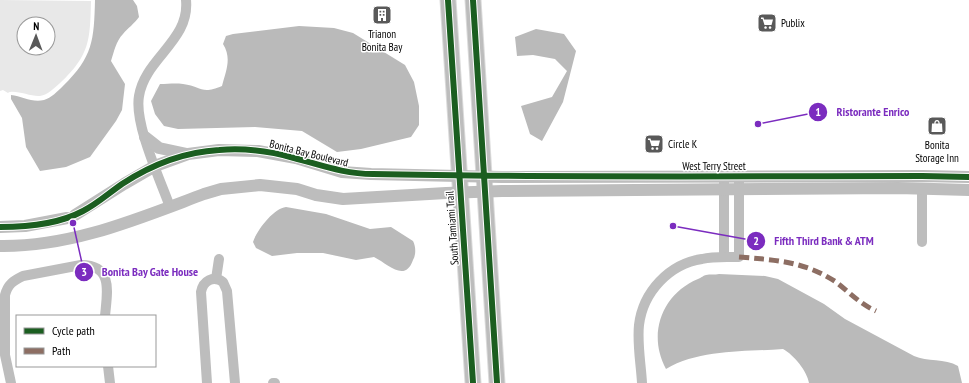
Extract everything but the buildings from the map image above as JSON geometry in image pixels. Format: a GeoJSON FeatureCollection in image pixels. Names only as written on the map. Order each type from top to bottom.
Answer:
{"type":"FeatureCollection","features":[{"type":"Feature","properties":{"kind":"main road","name":"South Tamiami Trail"},"geometry":{"type":"LineString","coordinates":[[448,0],[473,383]]}},
{"type":"Feature","properties":{"kind":"main road"},"geometry":{"type":"LineString","coordinates":[[473,0],[497,383]]}},
{"type":"Feature","properties":{"kind":"street"},"geometry":{"type":"LineString","coordinates":[[170,207],[141,128],[138,107],[141,87],[154,62],[178,35],[186,17],[186,0]]}},
{"type":"Feature","properties":{"kind":"street"},"geometry":{"type":"LineString","coordinates":[[145,137],[159,148],[188,154]]}},
{"type":"Feature","properties":{"kind":"street","name":"Bonita Bay Boulevard"},"geometry":{"type":"LineString","coordinates":[[0,227],[25,226],[71,216],[88,208],[124,184],[155,166],[188,154],[219,150],[258,151],[296,158],[347,173],[459,175]]}},
{"type":"Feature","properties":{"kind":"street","name":"West Terry Street"},"geometry":{"type":"LineString","coordinates":[[459,175],[969,177]]}},
{"type":"Feature","properties":{"kind":"street"},"geometry":{"type":"LineString","coordinates":[[724,176],[724,258]]}},
{"type":"Feature","properties":{"kind":"street"},"geometry":{"type":"LineString","coordinates":[[642,383],[639,324],[650,293],[658,282],[680,266],[703,258],[739,257],[739,176]]}},
{"type":"Feature","properties":{"kind":"street"},"geometry":{"type":"LineString","coordinates":[[0,246],[33,245],[88,236],[221,190],[260,186],[297,189],[316,195],[343,199],[460,192],[739,191],[922,188],[969,190]]}},
{"type":"Feature","properties":{"kind":"street"},"geometry":{"type":"LineString","coordinates":[[922,188],[922,242]]}},
{"type":"Feature","properties":{"kind":"street"},"geometry":{"type":"LineString","coordinates":[[216,279],[219,259]]}},
{"type":"Feature","properties":{"kind":"street"},"geometry":{"type":"LineString","coordinates":[[11,383],[5,355],[5,295],[7,286],[14,280],[23,276],[81,265],[90,265],[98,269],[104,275],[107,284],[106,315]]}},
{"type":"Feature","properties":{"kind":"street"},"geometry":{"type":"LineString","coordinates":[[207,383],[201,292],[204,283],[207,280],[216,279],[223,282],[227,291],[235,383]]}},
{"type":"Feature","properties":{"kind":"street"},"geometry":{"type":"LineString","coordinates":[[108,367],[110,383]]}},
{"type":"Feature","properties":{"kind":"shaded area"},"geometry":{"type":"Polygon","coordinates":[[[0,0],[91,1],[89,37],[83,55],[70,73],[48,93],[40,96],[14,92],[8,93],[3,90],[0,91],[0,0]]]}},
{"type":"Feature","properties":{"kind":"shaded area"},"geometry":{"type":"Polygon","coordinates":[[[95,0],[133,0],[137,6],[139,17],[119,40],[111,61],[125,84],[122,110],[116,121],[90,157],[66,167],[40,171],[26,147],[22,118],[11,99],[11,95],[31,100],[44,100],[54,94],[73,76],[81,66],[90,47],[94,26],[95,0]]]}},
{"type":"Feature","properties":{"kind":"shaded area"},"geometry":{"type":"Polygon","coordinates":[[[299,26],[334,28],[353,33],[405,65],[414,82],[419,106],[419,125],[411,137],[361,149],[337,152],[302,131],[255,127],[178,129],[164,126],[155,114],[151,101],[160,84],[183,84],[205,90],[215,89],[222,86],[228,59],[226,49],[223,44],[226,36],[299,26]]]}},
{"type":"Feature","properties":{"kind":"shaded area"},"geometry":{"type":"Polygon","coordinates":[[[536,29],[564,34],[576,51],[563,102],[542,141],[530,134],[521,106],[552,97],[567,71],[555,59],[533,55],[517,56],[515,37],[536,29]]]}},
{"type":"Feature","properties":{"kind":"shaded area"},"geometry":{"type":"Polygon","coordinates":[[[286,207],[326,214],[370,229],[391,227],[413,241],[415,248],[414,258],[410,267],[401,271],[390,267],[374,257],[356,260],[323,253],[297,253],[272,256],[256,248],[253,242],[266,220],[276,211],[286,207]]]}},
{"type":"Feature","properties":{"kind":"shaded area"},"geometry":{"type":"Polygon","coordinates":[[[719,274],[765,276],[778,279],[824,304],[845,319],[914,356],[947,362],[958,366],[962,383],[809,383],[806,373],[791,355],[783,349],[738,351],[708,355],[693,358],[666,369],[660,356],[658,329],[661,316],[667,305],[675,294],[686,286],[705,275],[719,274]]]}},
{"type":"Feature","properties":{"kind":"marked path"},"geometry":{"type":"LineString","coordinates":[[739,257],[789,263],[812,270],[836,282],[860,301],[876,311]]}},
{"type":"Feature","properties":{"kind":"cycle path"},"geometry":{"type":"LineString","coordinates":[[448,0],[473,383]]}},
{"type":"Feature","properties":{"kind":"cycle path"},"geometry":{"type":"LineString","coordinates":[[473,0],[497,383]]}},
{"type":"Feature","properties":{"kind":"cycle path"},"geometry":{"type":"LineString","coordinates":[[0,227],[43,224],[64,219],[88,208],[133,177],[156,165],[193,153],[228,149],[266,152],[342,171],[362,174],[969,177]]}},
{"type":"Feature","properties":{"kind":"place","name":"Trianon Bonita Bay"},"geometry":{"type":"Point","coordinates":[382,15]}},
{"type":"Feature","properties":{"kind":"place","name":"Publix"},"geometry":{"type":"Point","coordinates":[767,23]}},
{"type":"Feature","properties":{"kind":"place","name":"Ristorante Enrico"},"geometry":{"type":"Point","coordinates":[758,124]}},
{"type":"Feature","properties":{"kind":"place","name":"Bonita Storage Inn"},"geometry":{"type":"Point","coordinates":[937,126]}},
{"type":"Feature","properties":{"kind":"place","name":"Circle K"},"geometry":{"type":"Point","coordinates":[654,144]}},
{"type":"Feature","properties":{"kind":"place","name":"Bonita Bay Gate House"},"geometry":{"type":"Point","coordinates":[73,223]}},
{"type":"Feature","properties":{"kind":"place","name":"Fifth Third Bank & ATM"},"geometry":{"type":"Point","coordinates":[673,226]}}]}
